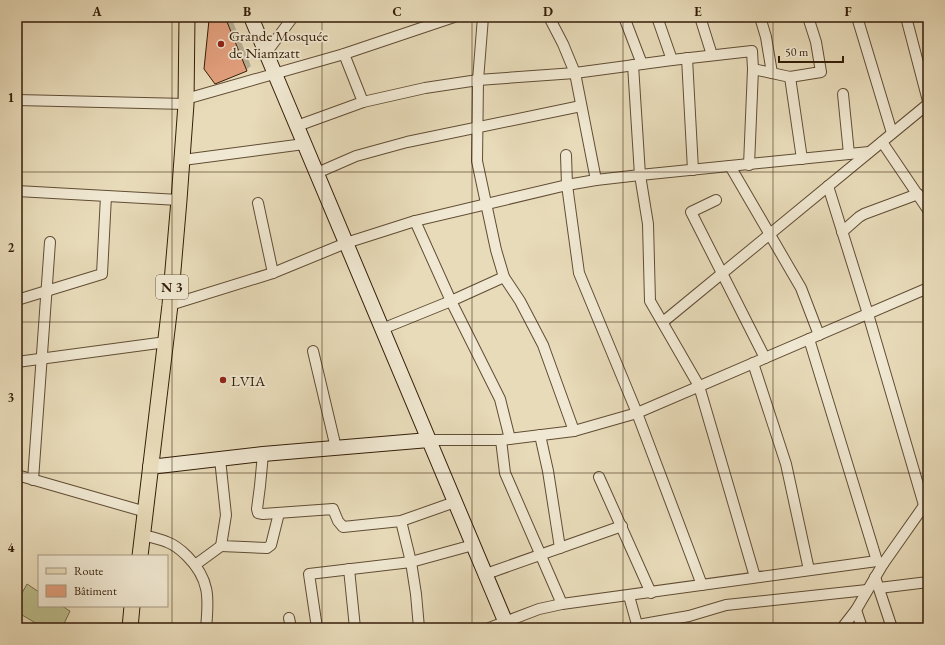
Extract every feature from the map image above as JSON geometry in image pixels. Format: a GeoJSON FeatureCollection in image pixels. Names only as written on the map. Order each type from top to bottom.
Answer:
{"type":"FeatureCollection","features":[{"type":"Feature","properties":{"kind":"main road","name":"N 3"},"geometry":{"type":"LineString","coordinates":[[140,555],[166,342],[180,200],[186,102],[188,17]]}},
{"type":"Feature","properties":{"kind":"main road"},"geometry":{"type":"LineString","coordinates":[[130,628],[132,607]]}},
{"type":"Feature","properties":{"kind":"street"},"geometry":{"type":"LineString","coordinates":[[251,17],[507,625]]}},
{"type":"Feature","properties":{"kind":"street"},"geometry":{"type":"LineString","coordinates":[[266,53],[293,17]]}},
{"type":"Feature","properties":{"kind":"street"},"geometry":{"type":"LineString","coordinates":[[17,100],[186,102],[344,54],[454,17]]}},
{"type":"Feature","properties":{"kind":"street"},"geometry":{"type":"LineString","coordinates":[[483,17],[478,80],[476,128],[477,161],[496,250],[504,277],[520,301],[543,345],[574,431]]}},
{"type":"Feature","properties":{"kind":"street"},"geometry":{"type":"LineString","coordinates":[[549,17],[563,44],[575,73],[596,180]]}},
{"type":"Feature","properties":{"kind":"street"},"geometry":{"type":"LineString","coordinates":[[624,17],[638,65],[640,175],[648,224],[650,301],[699,386],[755,577]]}},
{"type":"Feature","properties":{"kind":"street"},"geometry":{"type":"LineString","coordinates":[[657,17],[672,60]]}},
{"type":"Feature","properties":{"kind":"street"},"geometry":{"type":"LineString","coordinates":[[700,17],[712,55]]}},
{"type":"Feature","properties":{"kind":"street"},"geometry":{"type":"LineString","coordinates":[[760,17],[766,37],[772,73]]}},
{"type":"Feature","properties":{"kind":"street"},"geometry":{"type":"LineString","coordinates":[[752,69],[790,77],[820,72],[816,42],[808,17]]}},
{"type":"Feature","properties":{"kind":"street"},"geometry":{"type":"LineString","coordinates":[[857,17],[892,133]]}},
{"type":"Feature","properties":{"kind":"street"},"geometry":{"type":"LineString","coordinates":[[662,322],[927,105],[906,17]]}},
{"type":"Feature","properties":{"kind":"street"},"geometry":{"type":"LineString","coordinates":[[297,126],[363,102],[425,88],[478,80],[575,73],[752,51],[749,165]]}},
{"type":"Feature","properties":{"kind":"street"},"geometry":{"type":"LineString","coordinates":[[344,54],[363,102]]}},
{"type":"Feature","properties":{"kind":"street"},"geometry":{"type":"LineString","coordinates":[[687,58],[693,170]]}},
{"type":"Feature","properties":{"kind":"street"},"geometry":{"type":"LineString","coordinates":[[790,77],[802,159]]}},
{"type":"Feature","properties":{"kind":"street"},"geometry":{"type":"LineString","coordinates":[[843,94],[849,154]]}},
{"type":"Feature","properties":{"kind":"street"},"geometry":{"type":"LineString","coordinates":[[317,173],[356,156],[407,142],[581,106]]}},
{"type":"Feature","properties":{"kind":"street"},"geometry":{"type":"LineString","coordinates":[[882,142],[928,210]]}},
{"type":"Feature","properties":{"kind":"street"},"geometry":{"type":"LineString","coordinates":[[183,160],[304,144]]}},
{"type":"Feature","properties":{"kind":"street"},"geometry":{"type":"LineString","coordinates":[[170,305],[273,273],[346,243],[415,221],[567,186],[596,180],[640,175],[869,152]]}},
{"type":"Feature","properties":{"kind":"street"},"geometry":{"type":"LineString","coordinates":[[566,156],[567,186],[574,226],[579,273],[637,413],[702,585]]}},
{"type":"Feature","properties":{"kind":"street"},"geometry":{"type":"LineString","coordinates":[[730,166],[801,288],[880,562]]}},
{"type":"Feature","properties":{"kind":"street"},"geometry":{"type":"LineString","coordinates":[[828,186],[926,502],[880,562],[875,577],[856,610],[842,628]]}},
{"type":"Feature","properties":{"kind":"street"},"geometry":{"type":"LineString","coordinates":[[17,191],[180,200]]}},
{"type":"Feature","properties":{"kind":"street"},"geometry":{"type":"LineString","coordinates":[[842,232],[864,214],[918,194]]}},
{"type":"Feature","properties":{"kind":"street"},"geometry":{"type":"LineString","coordinates":[[17,300],[102,274],[106,196]]}},
{"type":"Feature","properties":{"kind":"street"},"geometry":{"type":"LineString","coordinates":[[716,200],[691,212],[765,358]]}},
{"type":"Feature","properties":{"kind":"street"},"geometry":{"type":"LineString","coordinates":[[258,203],[273,273]]}},
{"type":"Feature","properties":{"kind":"street"},"geometry":{"type":"LineString","coordinates":[[415,221],[451,301],[500,399],[505,439],[505,473],[562,604]]}},
{"type":"Feature","properties":{"kind":"street"},"geometry":{"type":"LineString","coordinates":[[33,480],[50,242]]}},
{"type":"Feature","properties":{"kind":"street"},"geometry":{"type":"LineString","coordinates":[[382,329],[451,301],[504,277]]}},
{"type":"Feature","properties":{"kind":"street"},"geometry":{"type":"LineString","coordinates":[[150,467],[263,454],[429,440],[505,439],[574,431],[637,413],[868,314],[927,291]]}},
{"type":"Feature","properties":{"kind":"street"},"geometry":{"type":"LineString","coordinates":[[17,362],[166,342]]}},
{"type":"Feature","properties":{"kind":"street"},"geometry":{"type":"LineString","coordinates":[[312,351],[336,448]]}},
{"type":"Feature","properties":{"kind":"street"},"geometry":{"type":"LineString","coordinates":[[753,363],[786,464],[809,570]]}},
{"type":"Feature","properties":{"kind":"street"},"geometry":{"type":"LineString","coordinates":[[540,435],[548,471],[560,548]]}},
{"type":"Feature","properties":{"kind":"street"},"geometry":{"type":"LineString","coordinates":[[263,454],[257,509],[258,513],[263,514],[333,509],[336,513],[338,521],[343,527],[401,522],[455,502]]}},
{"type":"Feature","properties":{"kind":"street"},"geometry":{"type":"LineString","coordinates":[[220,459],[226,515],[221,546]]}},
{"type":"Feature","properties":{"kind":"street"},"geometry":{"type":"LineString","coordinates":[[17,475],[146,512]]}},
{"type":"Feature","properties":{"kind":"street"},"geometry":{"type":"LineString","coordinates":[[599,477],[652,593]]}},
{"type":"Feature","properties":{"kind":"street"},"geometry":{"type":"LineString","coordinates":[[195,565],[221,546],[267,548],[271,545],[279,513]]}},
{"type":"Feature","properties":{"kind":"street"},"geometry":{"type":"LineString","coordinates":[[401,522],[411,562],[419,628]]}},
{"type":"Feature","properties":{"kind":"street"},"geometry":{"type":"LineString","coordinates":[[486,574],[622,526]]}},
{"type":"Feature","properties":{"kind":"street"},"geometry":{"type":"LineString","coordinates":[[143,536],[166,541],[176,546],[195,565],[204,580],[207,592],[208,603],[206,628]]}},
{"type":"Feature","properties":{"kind":"street"},"geometry":{"type":"LineString","coordinates":[[317,628],[309,574],[411,562],[473,545]]}},
{"type":"Feature","properties":{"kind":"street"},"geometry":{"type":"LineString","coordinates":[[489,628],[507,625],[539,609],[562,604],[652,593],[755,577],[880,562]]}},
{"type":"Feature","properties":{"kind":"street"},"geometry":{"type":"LineString","coordinates":[[349,569],[355,628]]}},
{"type":"Feature","properties":{"kind":"street"},"geometry":{"type":"LineString","coordinates":[[875,577],[892,628]]}},
{"type":"Feature","properties":{"kind":"street"},"geometry":{"type":"LineString","coordinates":[[879,588],[928,582]]}},
{"type":"Feature","properties":{"kind":"street"},"geometry":{"type":"LineString","coordinates":[[630,596],[638,627],[689,616],[726,605],[867,590]]}},
{"type":"Feature","properties":{"kind":"street"},"geometry":{"type":"LineString","coordinates":[[856,610],[862,628]]}},
{"type":"Feature","properties":{"kind":"green space"},"geometry":{"type":"Polygon","coordinates":[[[27,584],[38,591],[38,607],[64,607],[70,611],[62,628],[44,628],[17,612],[17,602],[27,584]]]}},
{"type":"Feature","properties":{"kind":"building","name":"Grande Mosquée de Niamzatt"},"geometry":{"type":"Polygon","coordinates":[[[216,17],[225,17],[247,71],[215,84],[204,69],[209,20],[216,17]]]}},
{"type":"Feature","properties":{"kind":"place","name":"Grande Mosquée de Niamzatt"},"geometry":{"type":"Point","coordinates":[221,44]}},
{"type":"Feature","properties":{"kind":"place","name":"LVIA"},"geometry":{"type":"Point","coordinates":[223,380]}}]}
